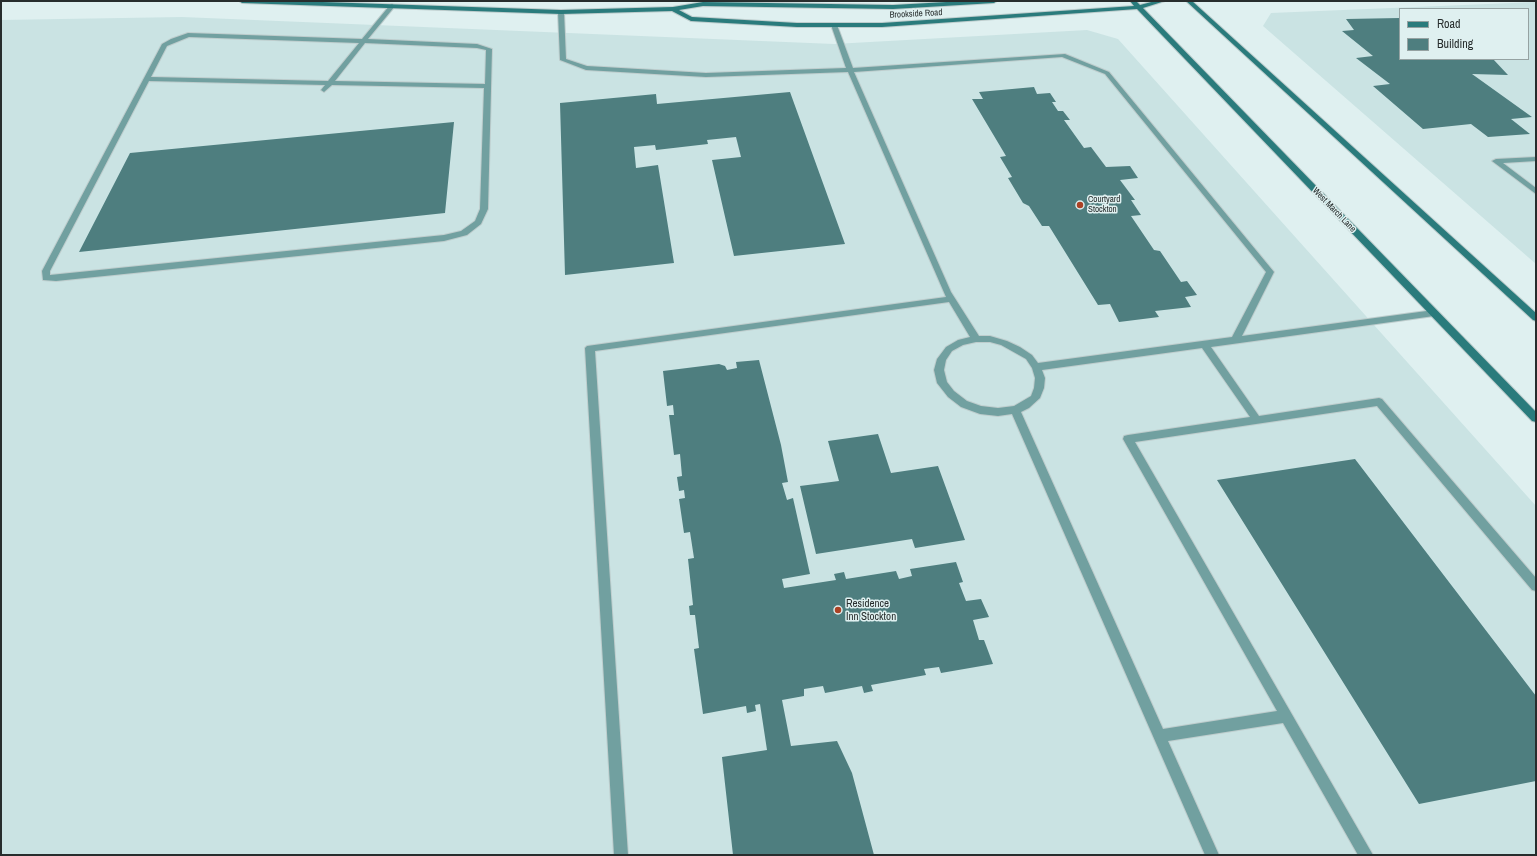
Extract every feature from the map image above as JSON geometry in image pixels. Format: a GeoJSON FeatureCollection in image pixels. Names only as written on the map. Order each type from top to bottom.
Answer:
{"type":"FeatureCollection","features":[{"type":"Feature","properties":{"kind":"street","name":"Brookside Road"},"geometry":{"type":"LineString","coordinates":[[242,1],[561,12],[673,9],[703,4],[893,7],[994,1]]}},
{"type":"Feature","properties":{"kind":"street","name":"Brookside Road"},"geometry":{"type":"LineString","coordinates":[[673,9],[691,19],[834,25],[882,25],[1162,1]]}},
{"type":"Feature","properties":{"kind":"street"},"geometry":{"type":"LineString","coordinates":[[1189,1],[1536,318]]}},
{"type":"Feature","properties":{"kind":"street","name":"West March Lane"},"geometry":{"type":"LineString","coordinates":[[1136,4],[1536,418]]}},
{"type":"Feature","properties":{"kind":"lane"},"geometry":{"type":"LineString","coordinates":[[324,90],[392,6]]}},
{"type":"Feature","properties":{"kind":"lane"},"geometry":{"type":"LineString","coordinates":[[561,12],[563,60],[586,68],[706,75],[850,70],[1063,55],[1107,73],[1270,272],[1236,340]]}},
{"type":"Feature","properties":{"kind":"lane"},"geometry":{"type":"LineString","coordinates":[[834,25],[850,70],[951,298],[976,339]]}},
{"type":"Feature","properties":{"kind":"lane"},"geometry":{"type":"LineString","coordinates":[[188,35],[477,46],[489,49],[484,209],[478,222],[464,233],[444,238],[46,278],[46,271],[147,78],[164,45],[188,35]]}},
{"type":"Feature","properties":{"kind":"lane"},"geometry":{"type":"LineString","coordinates":[[147,78],[488,86]]}},
{"type":"Feature","properties":{"kind":"lane"},"geometry":{"type":"LineString","coordinates":[[1536,159],[1496,161],[1536,192]]}},
{"type":"Feature","properties":{"kind":"lane"},"geometry":{"type":"LineString","coordinates":[[621,855],[590,348],[951,298]]}},
{"type":"Feature","properties":{"kind":"lane"},"geometry":{"type":"LineString","coordinates":[[1036,367],[1434,313]]}},
{"type":"Feature","properties":{"kind":"lane"},"geometry":{"type":"LineString","coordinates":[[976,339],[997,341],[1017,349],[1028,357],[1036,367],[1040,378],[1039,388],[1035,398],[1026,405],[1015,410],[998,412],[980,410],[964,404],[951,394],[942,383],[939,370],[942,359],[949,349],[961,342],[976,339]]}},
{"type":"Feature","properties":{"kind":"lane"},"geometry":{"type":"LineString","coordinates":[[1204,344],[1258,420]]}},
{"type":"Feature","properties":{"kind":"lane"},"geometry":{"type":"LineString","coordinates":[[1366,855],[1128,439],[1379,402],[1536,586]]}},
{"type":"Feature","properties":{"kind":"lane"},"geometry":{"type":"LineString","coordinates":[[1015,410],[1212,855]]}},
{"type":"Feature","properties":{"kind":"lane"},"geometry":{"type":"LineString","coordinates":[[1159,736],[1286,716]]}},
{"type":"Feature","properties":{"kind":"shaded area"},"geometry":{"type":"Polygon","coordinates":[[[1536,2],[1536,264],[1263,26],[1271,13],[1536,2]]]}},
{"type":"Feature","properties":{"kind":"shaded area"},"geometry":{"type":"Polygon","coordinates":[[[182,17],[834,44],[1087,30],[1118,39],[1536,506],[1536,855],[1,855],[1,20],[182,17]]]}},
{"type":"Feature","properties":{"kind":"building"},"geometry":{"type":"Polygon","coordinates":[[[1399,18],[1399,60],[1494,60],[1508,75],[1472,74],[1532,117],[1511,119],[1530,134],[1488,137],[1471,124],[1423,129],[1373,86],[1390,84],[1356,58],[1373,56],[1342,31],[1354,30],[1346,19],[1399,18]]]}},
{"type":"Feature","properties":{"kind":"building","name":"Courtyard Stockton"},"geometry":{"type":"Polygon","coordinates":[[[1034,87],[1037,94],[1050,93],[1056,102],[1052,102],[1058,111],[1063,111],[1070,120],[1064,120],[1084,148],[1091,147],[1106,167],[1130,166],[1138,178],[1120,180],[1135,200],[1131,200],[1141,215],[1131,216],[1154,250],[1160,251],[1181,282],[1187,281],[1197,295],[1185,297],[1191,307],[1155,311],[1159,317],[1119,322],[1110,304],[1098,305],[1049,226],[1042,226],[1029,206],[1023,203],[1008,178],[1012,177],[1000,157],[1006,156],[972,99],[983,99],[979,92],[1034,87]]]}},
{"type":"Feature","properties":{"kind":"building"},"geometry":{"type":"Polygon","coordinates":[[[790,92],[845,244],[734,256],[712,160],[741,157],[736,137],[707,140],[708,144],[656,150],[655,145],[634,147],[636,168],[658,165],[674,263],[565,275],[560,103],[656,94],[657,104],[790,92]]]}},
{"type":"Feature","properties":{"kind":"building"},"geometry":{"type":"Polygon","coordinates":[[[454,122],[445,213],[79,252],[130,153],[454,122]]]}},
{"type":"Feature","properties":{"kind":"building","name":"Residence Inn Stockton"},"geometry":{"type":"Polygon","coordinates":[[[759,360],[781,445],[788,482],[782,483],[787,500],[793,498],[810,574],[782,579],[784,588],[836,580],[834,574],[844,572],[846,579],[896,571],[899,579],[912,576],[910,569],[956,562],[963,582],[959,583],[966,601],[981,599],[989,617],[973,620],[979,640],[984,640],[993,664],[941,673],[939,667],[924,669],[926,675],[871,685],[873,691],[864,693],[862,686],[825,693],[823,686],[804,689],[804,696],[782,700],[791,746],[837,741],[852,773],[874,855],[733,855],[722,757],[767,750],[760,704],[755,705],[756,711],[747,713],[746,706],[703,714],[694,649],[699,648],[695,615],[690,615],[689,606],[693,605],[688,559],[694,558],[690,532],[684,533],[679,499],[685,498],[684,490],[679,491],[677,477],[682,476],[680,454],[674,455],[669,415],[674,415],[673,405],[667,406],[663,371],[719,364],[725,366],[727,370],[737,368],[736,362],[759,360]]]}},
{"type":"Feature","properties":{"kind":"building"},"geometry":{"type":"Polygon","coordinates":[[[878,434],[891,473],[938,466],[965,540],[915,548],[912,539],[816,554],[800,486],[839,481],[828,441],[878,434]]]}},
{"type":"Feature","properties":{"kind":"building"},"geometry":{"type":"Polygon","coordinates":[[[1355,459],[1536,696],[1536,781],[1419,804],[1217,480],[1355,459]]]}},
{"type":"Feature","properties":{"kind":"place","name":"Courtyard Stockton"},"geometry":{"type":"Point","coordinates":[1080,205]}},
{"type":"Feature","properties":{"kind":"place","name":"Residence Inn Stockton"},"geometry":{"type":"Point","coordinates":[838,610]}}]}
